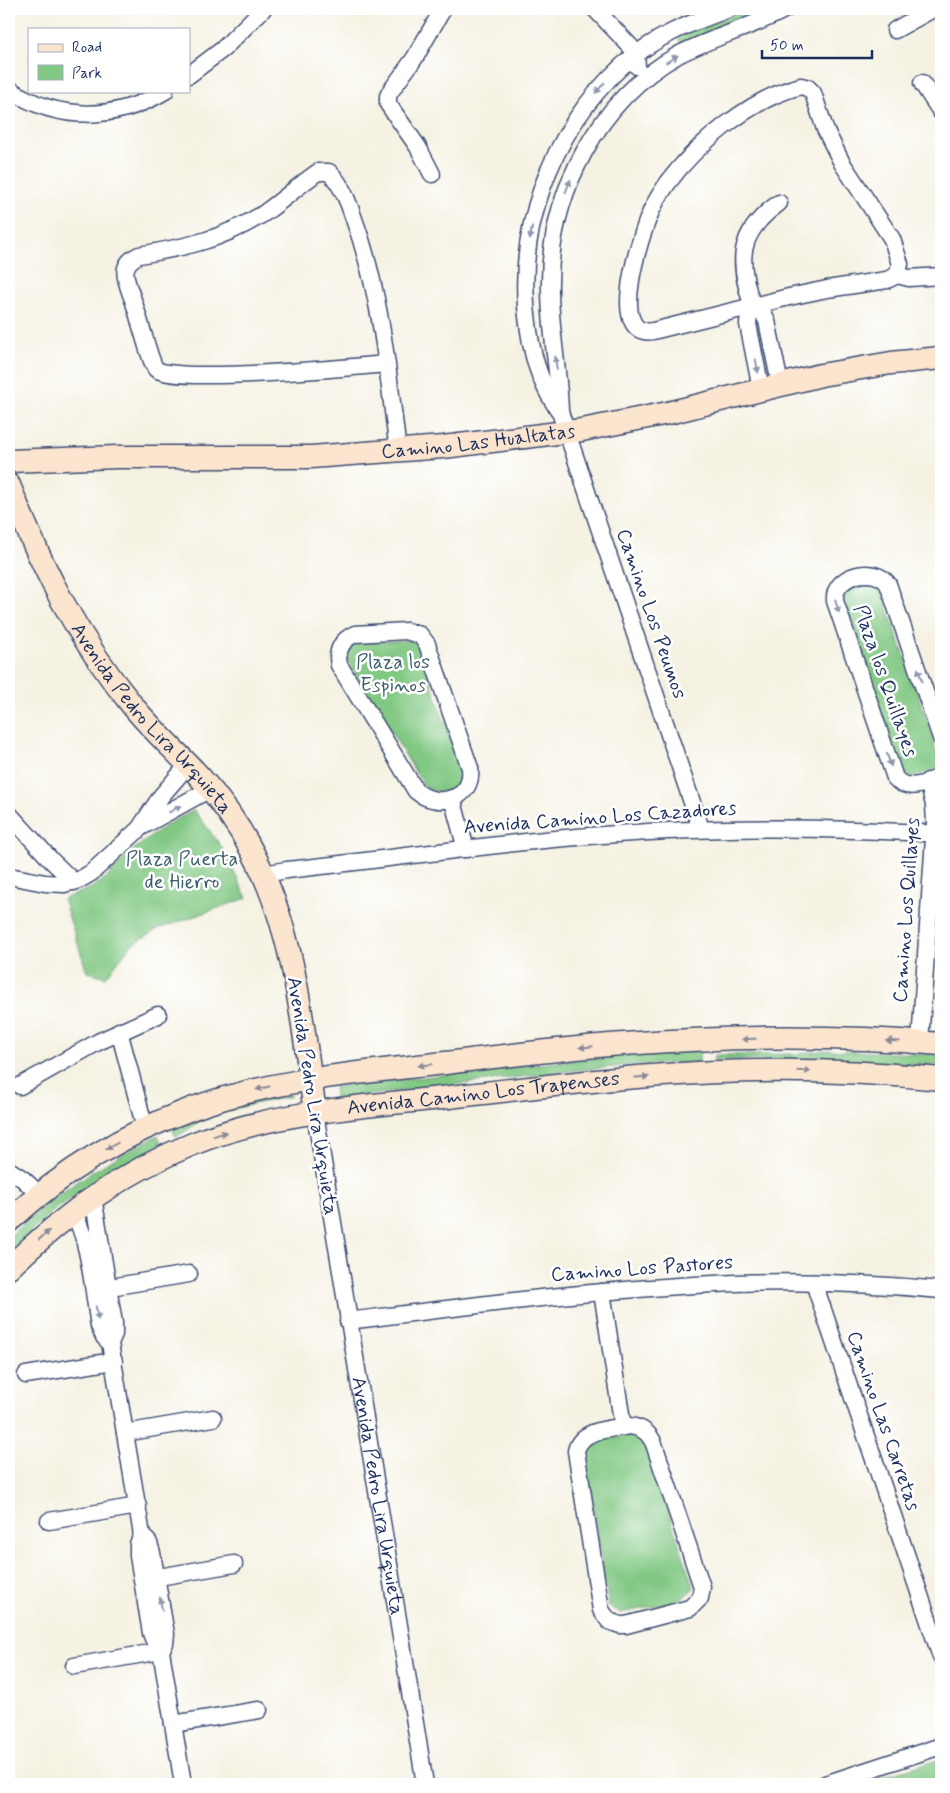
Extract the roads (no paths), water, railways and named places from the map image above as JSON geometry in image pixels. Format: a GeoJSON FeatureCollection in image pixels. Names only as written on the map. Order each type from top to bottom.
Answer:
{"type":"FeatureCollection","features":[{"type":"Feature","properties":{"kind":"main road","name":"Camino Las Hualtatas"},"geometry":{"type":"LineString","coordinates":[[9,461],[116,457],[267,458],[398,451],[563,422],[632,421],[862,367],[941,358]]}},
{"type":"Feature","properties":{"kind":"main road","name":"Avenida Pedro Lira Urquieta"},"geometry":{"type":"LineString","coordinates":[[9,485],[44,569],[76,627],[109,676],[133,706],[210,789],[242,833],[264,874],[289,952],[315,1113]]}},
{"type":"Feature","properties":{"kind":"main road","name":"Avenida Camino Los Trapenses"},"geometry":{"type":"LineString","coordinates":[[9,1221],[39,1194],[90,1158],[145,1128],[218,1099],[278,1084],[591,1046],[679,1040],[815,1037],[930,1043]]}},
{"type":"Feature","properties":{"kind":"main road"},"geometry":{"type":"LineString","coordinates":[[710,1073],[707,1067],[707,1057],[720,1039]]}},
{"type":"Feature","properties":{"kind":"main road","name":"Avenida Camino Los Trapenses"},"geometry":{"type":"LineString","coordinates":[[9,1268],[72,1212],[146,1166],[196,1143],[264,1122],[315,1113],[597,1080],[710,1073],[810,1071],[941,1079]]}},
{"type":"Feature","properties":{"kind":"street"},"geometry":{"type":"LineString","coordinates":[[190,74],[223,49],[263,9]]}},
{"type":"Feature","properties":{"kind":"street"},"geometry":{"type":"LineString","coordinates":[[432,174],[418,147],[388,104],[388,100],[390,92],[423,46],[443,9]]}},
{"type":"Feature","properties":{"kind":"street"},"geometry":{"type":"LineString","coordinates":[[595,9],[627,41],[636,55],[637,70],[634,88]]}},
{"type":"Feature","properties":{"kind":"street","name":"Camino Los Peumos"},"geometry":{"type":"LineString","coordinates":[[702,829],[563,422],[539,374],[527,320],[525,278],[533,220],[549,170],[569,129],[600,88],[636,55],[657,40],[681,26],[729,9]]}},
{"type":"Feature","properties":{"kind":"street","name":"Camino Los Peumos"},"geometry":{"type":"LineString","coordinates":[[563,422],[550,282],[553,243],[558,219],[571,179],[587,147],[608,116],[648,75],[678,55],[748,27],[786,9]]}},
{"type":"Feature","properties":{"kind":"street"},"geometry":{"type":"LineString","coordinates":[[895,30],[932,9]]}},
{"type":"Feature","properties":{"kind":"street"},"geometry":{"type":"LineString","coordinates":[[922,83],[941,112]]}},
{"type":"Feature","properties":{"kind":"street"},"geometry":{"type":"LineString","coordinates":[[897,275],[900,264],[892,239],[842,163],[826,129],[813,93],[808,88],[801,86],[769,98],[748,110],[722,129],[687,161],[667,185],[651,211],[636,257],[631,280],[629,314],[634,326],[641,331],[654,332],[827,289],[887,280],[897,275],[916,278],[941,276]]}},
{"type":"Feature","properties":{"kind":"street"},"geometry":{"type":"LineString","coordinates":[[9,89],[32,103],[69,113],[91,115],[131,108],[164,92]]}},
{"type":"Feature","properties":{"kind":"street"},"geometry":{"type":"LineString","coordinates":[[386,364],[235,374],[173,374],[161,372],[156,369],[151,361],[140,318],[125,276],[126,266],[139,255],[195,244],[232,231],[264,213],[318,172],[326,171],[332,175],[347,201],[364,247],[376,300],[386,364],[398,451]]}},
{"type":"Feature","properties":{"kind":"street"},"geometry":{"type":"LineString","coordinates":[[753,307],[742,268],[743,250],[752,228],[764,215],[779,204]]}},
{"type":"Feature","properties":{"kind":"street"},"geometry":{"type":"LineString","coordinates":[[753,307],[765,316],[771,387]]}},
{"type":"Feature","properties":{"kind":"street","name":"Plaza los Quillayes"},"geometry":{"type":"LineString","coordinates":[[934,778],[914,786],[906,786],[898,782],[893,774],[835,601],[837,588],[843,581],[872,574],[881,577],[888,584],[941,738]]}},
{"type":"Feature","properties":{"kind":"street"},"geometry":{"type":"LineString","coordinates":[[406,631],[416,633],[424,639],[470,768],[471,775],[466,789],[452,798],[432,800],[421,795],[413,786],[339,665],[338,653],[348,637],[361,634],[406,631]]}},
{"type":"Feature","properties":{"kind":"street"},"geometry":{"type":"LineString","coordinates":[[139,829],[162,795],[188,764]]}},
{"type":"Feature","properties":{"kind":"street","name":"Camino Los Quillayes"},"geometry":{"type":"LineString","coordinates":[[930,1043],[938,834],[934,805],[934,778]]}},
{"type":"Feature","properties":{"kind":"street"},"geometry":{"type":"LineString","coordinates":[[9,876],[45,883],[74,882],[91,873],[139,829],[210,789]]}},
{"type":"Feature","properties":{"kind":"street"},"geometry":{"type":"LineString","coordinates":[[452,798],[466,849]]}},
{"type":"Feature","properties":{"kind":"street"},"geometry":{"type":"LineString","coordinates":[[9,814],[74,882]]}},
{"type":"Feature","properties":{"kind":"street","name":"Avenida Camino Los Cazadores"},"geometry":{"type":"LineString","coordinates":[[264,874],[598,835],[702,829],[828,828],[938,834]]}},
{"type":"Feature","properties":{"kind":"street"},"geometry":{"type":"LineString","coordinates":[[20,1086],[119,1031],[158,1015]]}},
{"type":"Feature","properties":{"kind":"street"},"geometry":{"type":"LineString","coordinates":[[119,1031],[145,1128]]}},
{"type":"Feature","properties":{"kind":"street","name":"Avenida Pedro Lira Urquieta"},"geometry":{"type":"LineString","coordinates":[[315,1113],[425,1784]]}},
{"type":"Feature","properties":{"kind":"street"},"geometry":{"type":"LineString","coordinates":[[9,1170],[23,1179],[39,1194]]}},
{"type":"Feature","properties":{"kind":"street"},"geometry":{"type":"LineString","coordinates":[[94,1197],[101,1288],[99,1326],[104,1337],[110,1343],[114,1361],[142,1535],[138,1550],[149,1579],[151,1633],[161,1651],[183,1784]]}},
{"type":"Feature","properties":{"kind":"street"},"geometry":{"type":"LineString","coordinates":[[72,1212],[81,1225],[101,1288]]}},
{"type":"Feature","properties":{"kind":"street"},"geometry":{"type":"LineString","coordinates":[[101,1288],[189,1274]]}},
{"type":"Feature","properties":{"kind":"street","name":"Camino Los Pastores"},"geometry":{"type":"LineString","coordinates":[[348,1321],[602,1292],[715,1284],[814,1283],[941,1290]]}},
{"type":"Feature","properties":{"kind":"street","name":"Camino Las Carretas"},"geometry":{"type":"LineString","coordinates":[[814,1283],[941,1657]]}},
{"type":"Feature","properties":{"kind":"street"},"geometry":{"type":"LineString","coordinates":[[602,1292],[623,1427]]}},
{"type":"Feature","properties":{"kind":"street"},"geometry":{"type":"LineString","coordinates":[[26,1375],[114,1361]]}},
{"type":"Feature","properties":{"kind":"street"},"geometry":{"type":"LineString","coordinates":[[125,1433],[213,1418]]}},
{"type":"Feature","properties":{"kind":"street"},"geometry":{"type":"LineString","coordinates":[[623,1427],[639,1428],[648,1433],[652,1438],[702,1587],[700,1598],[690,1608],[620,1626],[609,1621],[601,1610],[576,1452],[580,1442],[588,1434],[623,1427]]}},
{"type":"Feature","properties":{"kind":"street"},"geometry":{"type":"LineString","coordinates":[[49,1521],[138,1506]]}},
{"type":"Feature","properties":{"kind":"street"},"geometry":{"type":"LineString","coordinates":[[149,1579],[234,1564]]}},
{"type":"Feature","properties":{"kind":"street"},"geometry":{"type":"LineString","coordinates":[[74,1666],[161,1651]]}},
{"type":"Feature","properties":{"kind":"street"},"geometry":{"type":"LineString","coordinates":[[173,1724],[259,1710]]}},
{"type":"Feature","properties":{"kind":"street"},"geometry":{"type":"LineString","coordinates":[[825,1784],[941,1746]]}},
{"type":"Feature","properties":{"kind":"park label","name":"Plaza los Espinos"},"geometry":{"type":"Point","coordinates":[393,674]}},
{"type":"Feature","properties":{"kind":"park label","name":"Plaza Puerta de Hierro"},"geometry":{"type":"Point","coordinates":[182,870]}}]}
